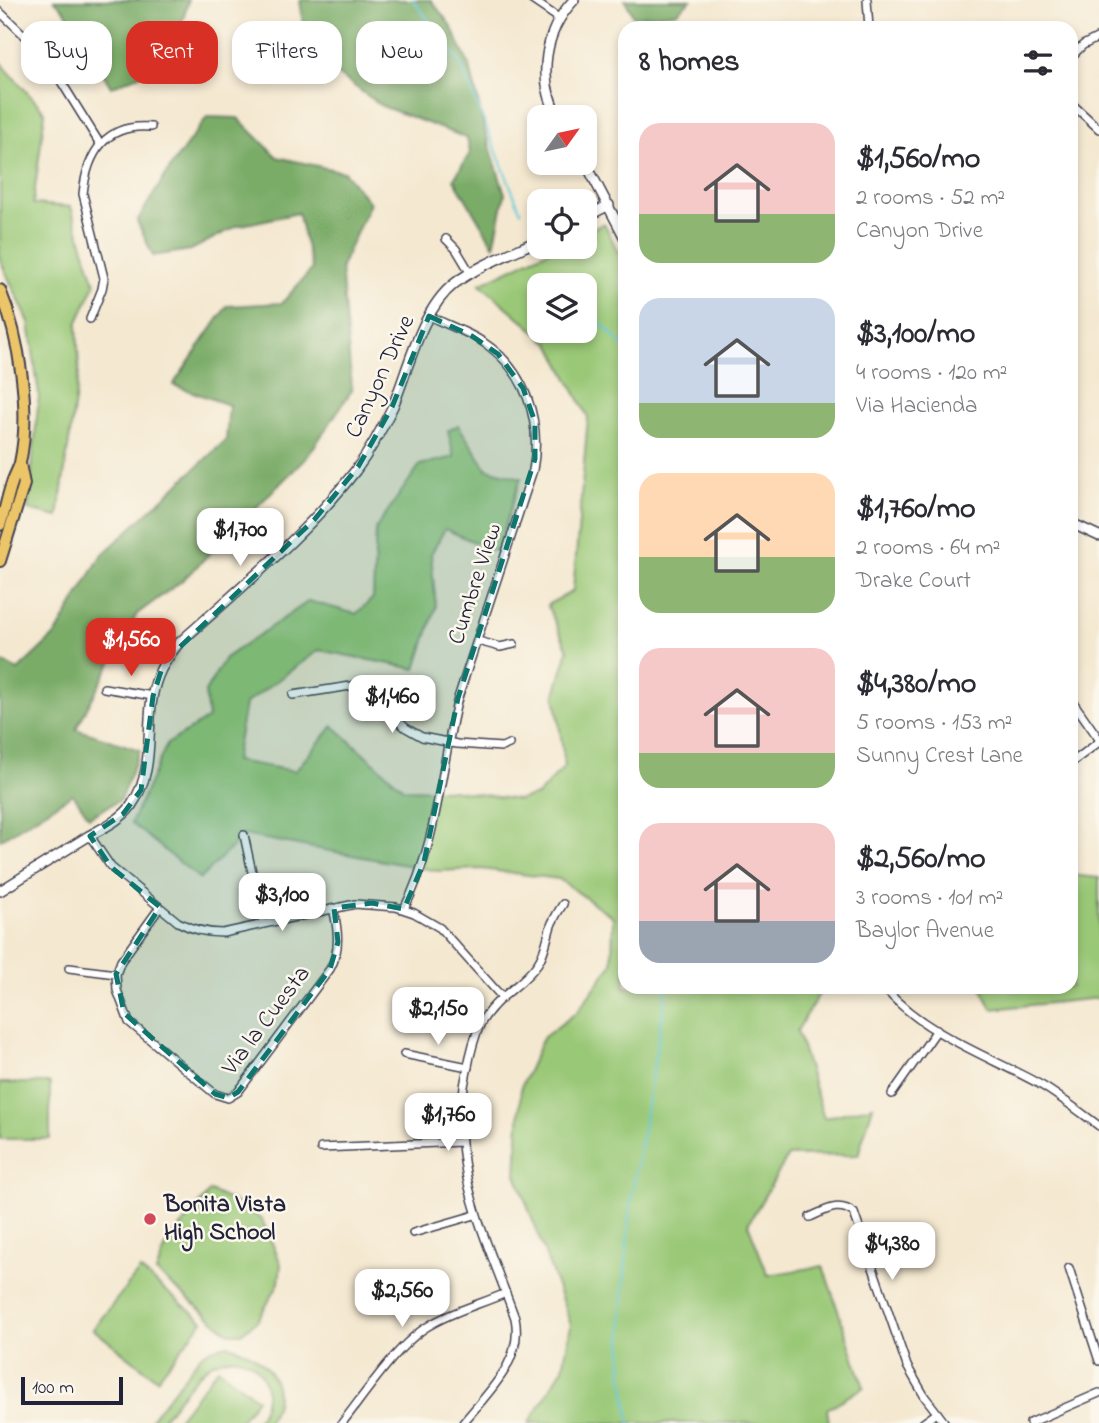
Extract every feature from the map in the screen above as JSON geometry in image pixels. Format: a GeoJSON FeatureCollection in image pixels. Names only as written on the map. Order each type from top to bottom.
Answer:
{"type":"FeatureCollection","features":[{"type":"Feature","properties":{"kind":"main road"},"geometry":{"type":"LineString","coordinates":[[0,290],[13,331],[21,378],[24,427],[20,464],[24,484],[15,520],[0,561]]}},
{"type":"Feature","properties":{"kind":"main road"},"geometry":{"type":"LineString","coordinates":[[0,525],[12,481],[20,464]]}},
{"type":"Feature","properties":{"kind":"street"},"geometry":{"type":"LineString","coordinates":[[532,0],[560,19]]}},
{"type":"Feature","properties":{"kind":"street"},"geometry":{"type":"LineString","coordinates":[[553,105],[549,94],[546,65],[549,46],[560,19],[574,0]]}},
{"type":"Feature","properties":{"kind":"street"},"geometry":{"type":"LineString","coordinates":[[867,0],[868,21]]}},
{"type":"Feature","properties":{"kind":"street"},"geometry":{"type":"LineString","coordinates":[[0,12],[44,54],[100,144]]}},
{"type":"Feature","properties":{"kind":"street"},"geometry":{"type":"LineString","coordinates":[[1078,50],[1099,37]]}},
{"type":"Feature","properties":{"kind":"street"},"geometry":{"type":"LineString","coordinates":[[1078,110],[1099,129]]}},
{"type":"Feature","properties":{"kind":"street"},"geometry":{"type":"LineString","coordinates":[[90,319],[104,278],[83,194],[84,180],[100,144],[119,130],[136,126],[150,127]]}},
{"type":"Feature","properties":{"kind":"street"},"geometry":{"type":"LineString","coordinates":[[592,175],[618,224]]}},
{"type":"Feature","properties":{"kind":"street"},"geometry":{"type":"LineString","coordinates":[[597,211],[609,205]]}},
{"type":"Feature","properties":{"kind":"street"},"geometry":{"type":"LineString","coordinates":[[446,239],[456,249],[471,274]]}},
{"type":"Feature","properties":{"kind":"street","name":"Canyon Drive"},"geometry":{"type":"LineString","coordinates":[[0,891],[123,814],[141,790],[149,756],[153,696],[164,662],[178,644],[314,520],[358,467],[393,407],[429,316],[445,292],[460,280],[527,246]]}},
{"type":"Feature","properties":{"kind":"street","name":"Cumbre View"},"geometry":{"type":"LineString","coordinates":[[404,909],[424,862],[441,791],[458,698],[533,470],[536,449],[536,428],[528,397],[518,378],[505,362],[481,341],[429,316]]}},
{"type":"Feature","properties":{"kind":"street"},"geometry":{"type":"LineString","coordinates":[[1078,526],[1099,536]]}},
{"type":"Feature","properties":{"kind":"street"},"geometry":{"type":"LineString","coordinates":[[478,641],[500,647],[514,644]]}},
{"type":"Feature","properties":{"kind":"street"},"geometry":{"type":"LineString","coordinates":[[293,695],[357,685],[406,728],[422,737],[449,743],[502,747],[509,744]]}},
{"type":"Feature","properties":{"kind":"street"},"geometry":{"type":"LineString","coordinates":[[104,688],[153,696]]}},
{"type":"Feature","properties":{"kind":"street"},"geometry":{"type":"LineString","coordinates":[[1078,710],[1099,741],[1078,758]]}},
{"type":"Feature","properties":{"kind":"street"},"geometry":{"type":"LineString","coordinates":[[244,835],[263,923]]}},
{"type":"Feature","properties":{"kind":"street"},"geometry":{"type":"LineString","coordinates":[[90,836],[111,867],[178,922],[191,928],[208,933],[223,933],[333,908],[372,903],[404,909],[423,918],[450,937],[501,996]]}},
{"type":"Feature","properties":{"kind":"street"},"geometry":{"type":"LineString","coordinates":[[463,1423],[510,1364],[517,1341],[516,1326],[506,1293],[475,1214],[466,1179],[461,1142],[461,1111],[468,1067],[478,1028],[501,996],[527,976],[538,963],[553,922],[563,904]]}},
{"type":"Feature","properties":{"kind":"street"},"geometry":{"type":"LineString","coordinates":[[69,968],[116,974],[135,940],[160,907]]}},
{"type":"Feature","properties":{"kind":"street","name":"Via la Cuesta"},"geometry":{"type":"LineString","coordinates":[[116,974],[117,990],[129,1022],[215,1094],[228,1098],[238,1092],[337,957],[338,943],[333,908]]}},
{"type":"Feature","properties":{"kind":"street"},"geometry":{"type":"LineString","coordinates":[[890,994],[937,1030],[961,1045],[1042,1085],[1099,1126]]}},
{"type":"Feature","properties":{"kind":"street"},"geometry":{"type":"LineString","coordinates":[[892,1094],[937,1030]]}},
{"type":"Feature","properties":{"kind":"street"},"geometry":{"type":"LineString","coordinates":[[404,1054],[468,1067]]}},
{"type":"Feature","properties":{"kind":"street"},"geometry":{"type":"LineString","coordinates":[[321,1148],[461,1142]]}},
{"type":"Feature","properties":{"kind":"street"},"geometry":{"type":"LineString","coordinates":[[810,1217],[835,1206],[847,1207],[854,1213],[907,1366],[944,1423]]}},
{"type":"Feature","properties":{"kind":"street"},"geometry":{"type":"LineString","coordinates":[[413,1233],[475,1214]]}},
{"type":"Feature","properties":{"kind":"street"},"geometry":{"type":"LineString","coordinates":[[1069,1268],[1099,1361]]}},
{"type":"Feature","properties":{"kind":"street"},"geometry":{"type":"LineString","coordinates":[[342,1423],[414,1337],[429,1325],[506,1293]]}},
{"type":"Feature","properties":{"kind":"street"},"geometry":{"type":"LineString","coordinates":[[1030,1423],[1099,1393]]}},
{"type":"Feature","properties":{"kind":"street"},"geometry":{"type":"LineString","coordinates":[[923,1423],[937,1413]]}},
{"type":"Feature","properties":{"kind":"highlighted area"},"geometry":{"type":"Polygon","coordinates":[[[429,316],[472,336],[498,354],[523,388],[535,422],[535,459],[458,698],[424,862],[404,909],[372,903],[334,908],[338,942],[330,969],[238,1092],[228,1098],[215,1094],[124,1013],[116,974],[160,907],[111,867],[90,836],[123,814],[141,790],[153,696],[164,662],[314,520],[358,467],[392,407],[429,316]]]}},
{"type":"Feature","properties":{"kind":"green space"},"geometry":{"type":"Polygon","coordinates":[[[54,0],[188,0],[183,21],[126,21],[126,81],[111,87],[112,21],[71,21],[54,0]]]}},
{"type":"Feature","properties":{"kind":"green space"},"geometry":{"type":"Polygon","coordinates":[[[300,0],[431,0],[451,26],[470,67],[485,131],[505,194],[494,246],[454,179],[470,153],[467,138],[382,106],[342,77],[342,21],[302,21],[300,0]]]}},
{"type":"Feature","properties":{"kind":"green space"},"geometry":{"type":"Polygon","coordinates":[[[625,0],[691,0],[676,13],[634,17],[625,0]]]}},
{"type":"Feature","properties":{"kind":"green space"},"geometry":{"type":"Polygon","coordinates":[[[0,62],[45,112],[33,204],[71,207],[95,284],[77,324],[79,373],[58,517],[28,510],[39,395],[29,322],[0,260],[0,62]]]}},
{"type":"Feature","properties":{"kind":"green space"},"geometry":{"type":"Polygon","coordinates":[[[207,117],[238,118],[277,157],[344,172],[370,203],[341,267],[352,390],[307,457],[183,580],[137,614],[76,729],[140,750],[120,800],[89,817],[73,794],[0,840],[0,661],[18,670],[56,634],[101,556],[226,440],[229,405],[173,385],[227,306],[282,303],[312,269],[298,213],[237,226],[191,250],[153,256],[137,221],[172,165],[207,117]]]}},
{"type":"Feature","properties":{"kind":"green space"},"geometry":{"type":"Polygon","coordinates":[[[604,223],[618,252],[618,994],[819,994],[797,1031],[824,1118],[873,1106],[858,1155],[788,1156],[748,1224],[768,1275],[823,1266],[864,1387],[827,1409],[829,1423],[529,1423],[563,1368],[571,1325],[516,1174],[521,1087],[543,1038],[577,1012],[612,964],[613,917],[559,879],[481,869],[438,871],[244,835],[200,879],[131,823],[167,744],[208,718],[205,692],[225,658],[309,601],[356,614],[373,598],[376,528],[420,465],[454,457],[448,431],[458,425],[487,469],[521,478],[496,552],[445,529],[431,554],[436,607],[416,669],[319,650],[245,704],[235,761],[295,771],[333,726],[404,789],[452,790],[518,800],[538,795],[565,766],[555,694],[568,650],[547,605],[573,591],[588,417],[549,343],[597,343],[597,273],[527,273],[527,324],[480,284],[531,259],[597,259],[597,227],[604,223]]]}},
{"type":"Feature","properties":{"kind":"green space"},"geometry":{"type":"Polygon","coordinates":[[[1078,876],[1099,878],[1099,998],[992,1009],[984,994],[1078,994],[1078,876]]]}},
{"type":"Feature","properties":{"kind":"green space"},"geometry":{"type":"Polygon","coordinates":[[[0,1083],[50,1083],[50,1139],[0,1139],[0,1083]]]}},
{"type":"Feature","properties":{"kind":"green space"},"geometry":{"type":"Polygon","coordinates":[[[210,1191],[239,1204],[262,1220],[281,1264],[279,1283],[258,1320],[241,1333],[229,1333],[156,1272],[167,1244],[210,1191]]]}},
{"type":"Feature","properties":{"kind":"green space"},"geometry":{"type":"Polygon","coordinates":[[[140,1270],[203,1321],[157,1379],[93,1329],[140,1270]]]}},
{"type":"Feature","properties":{"kind":"green space"},"geometry":{"type":"Polygon","coordinates":[[[228,1345],[253,1356],[271,1374],[276,1385],[277,1398],[266,1423],[255,1423],[263,1409],[266,1396],[265,1383],[260,1372],[241,1359],[228,1358],[213,1363],[200,1373],[159,1423],[148,1423],[202,1354],[228,1345]]]}},
{"type":"Feature","properties":{"kind":"green space"},"geometry":{"type":"Polygon","coordinates":[[[218,1368],[257,1399],[238,1423],[175,1423],[218,1368]]]}},
{"type":"Feature","properties":{"kind":"waterway"},"geometry":{"type":"LineString","coordinates":[[413,0],[460,62],[521,212]]}},
{"type":"Feature","properties":{"kind":"waterway"},"geometry":{"type":"LineString","coordinates":[[597,319],[618,341]]}},
{"type":"Feature","properties":{"kind":"waterway"},"geometry":{"type":"LineString","coordinates":[[630,1423],[622,1372],[622,1309],[630,1206],[666,994]]}},
{"type":"Feature","properties":{"kind":"place","name":"Bonita Vista High School"},"geometry":{"type":"Point","coordinates":[150,1219]}}]}
